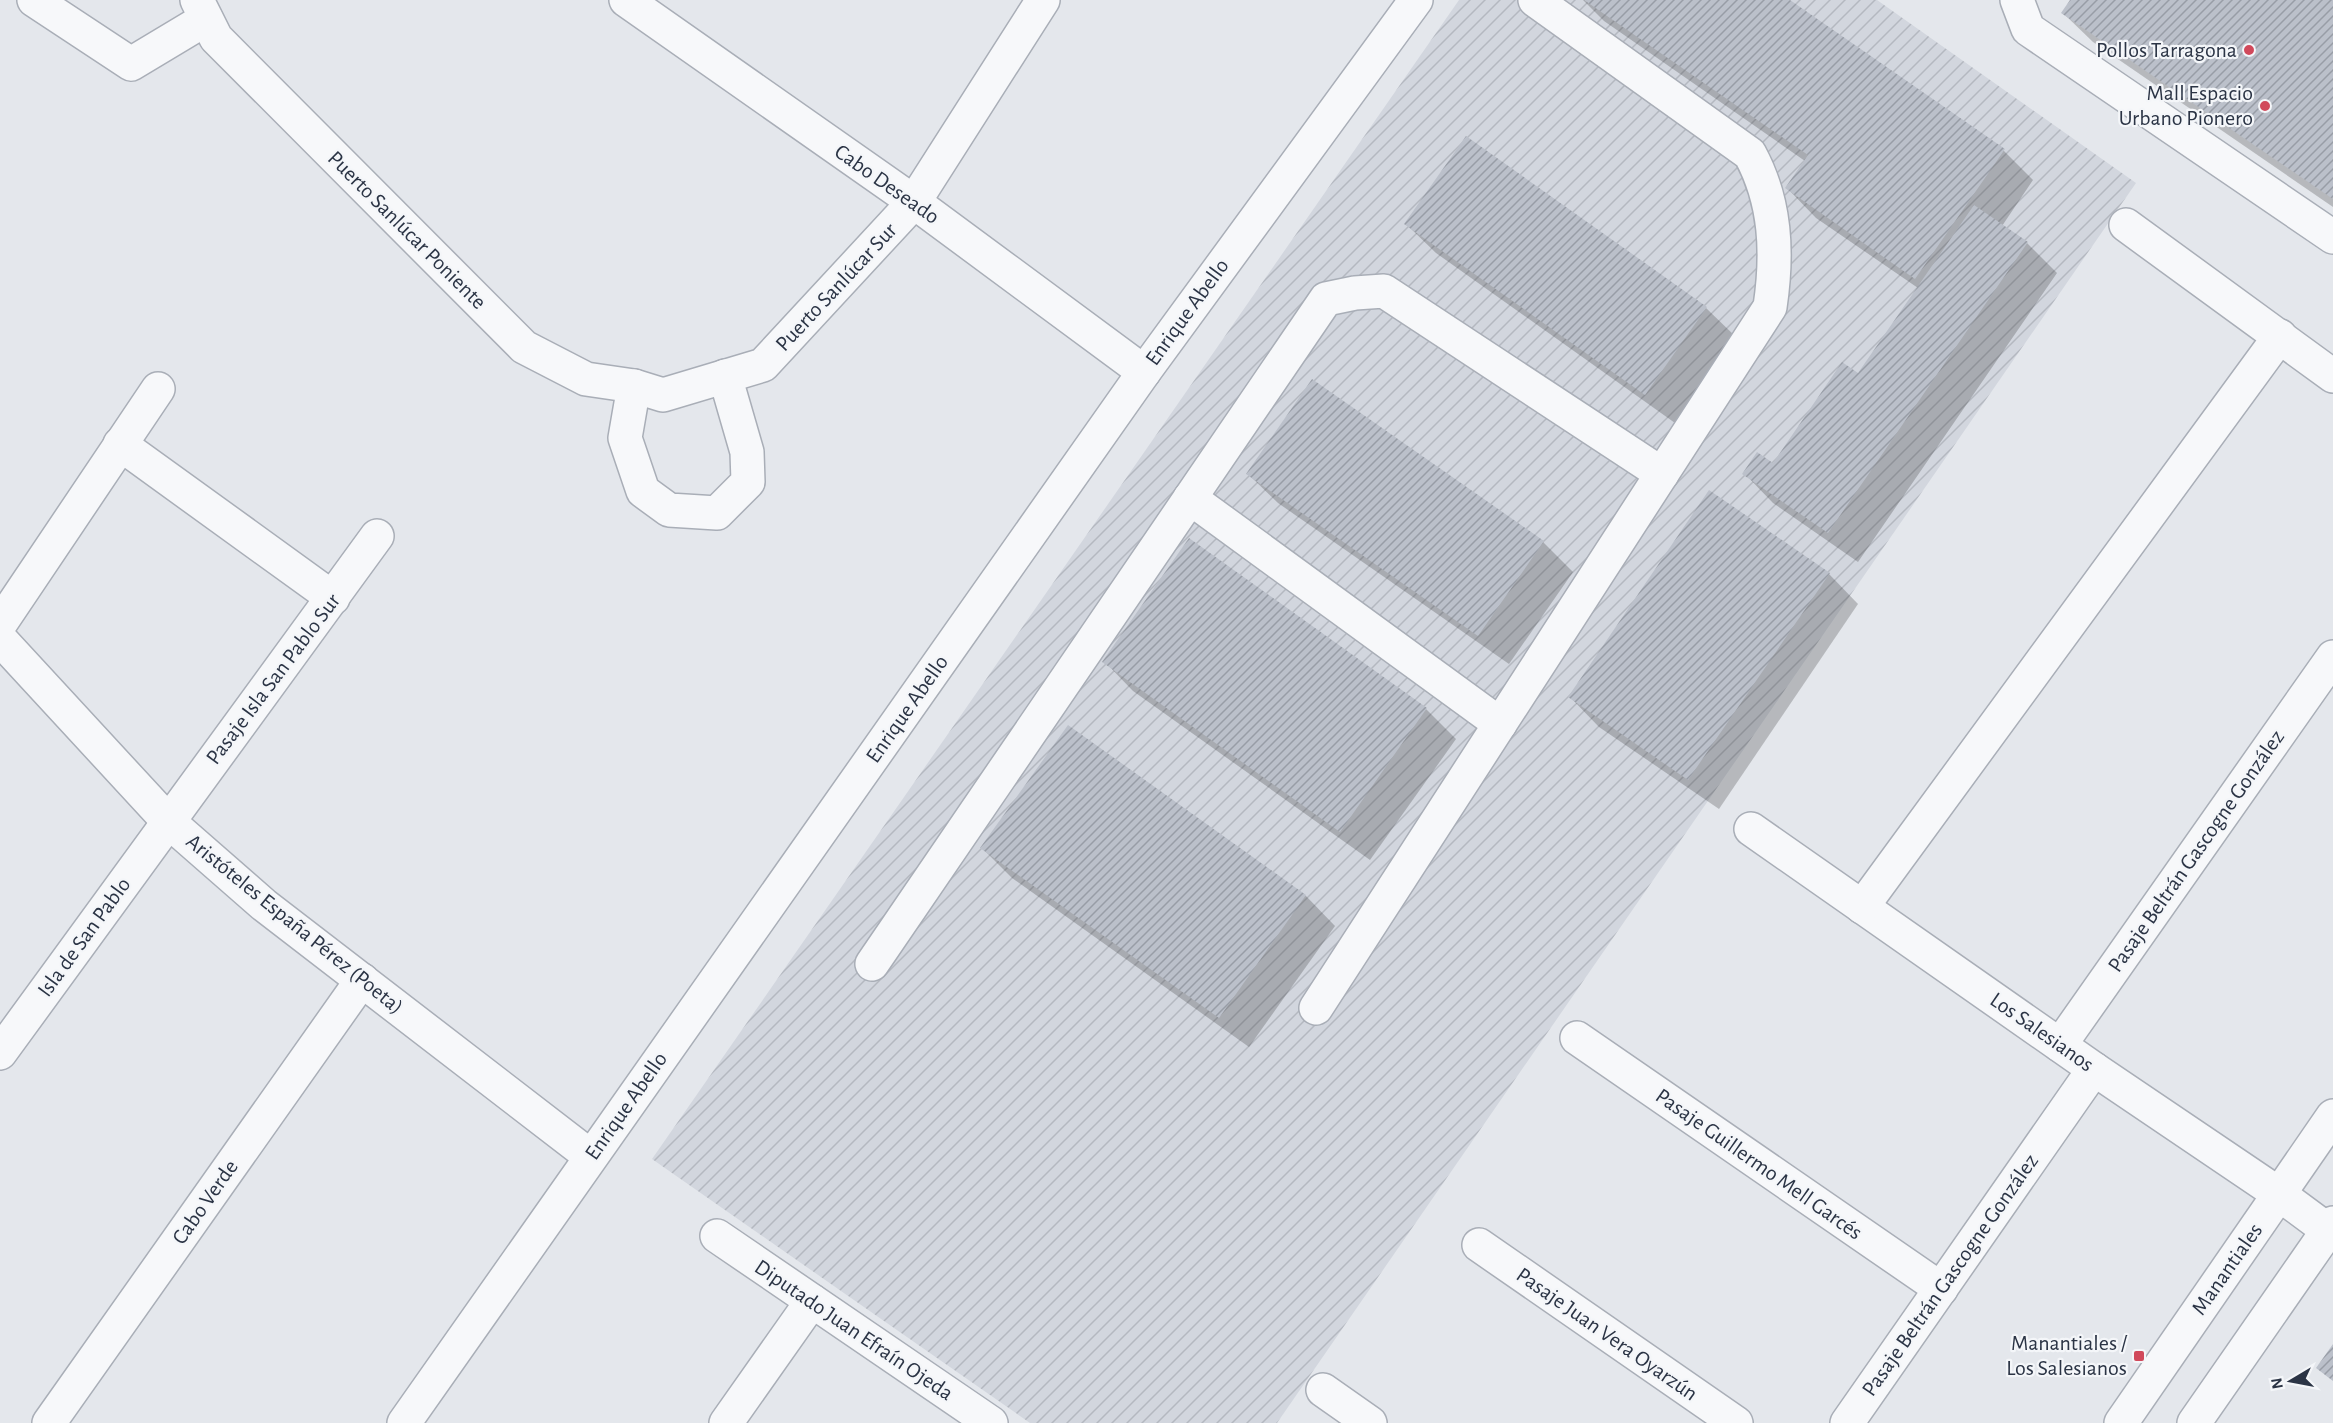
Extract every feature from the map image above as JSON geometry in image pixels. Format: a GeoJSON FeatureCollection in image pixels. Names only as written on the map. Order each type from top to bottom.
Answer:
{"type":"FeatureCollection","features":[{"type":"Feature","properties":{"kind":"street"},"geometry":{"type":"LineString","coordinates":[[34,0],[131,64],[202,9]]}},
{"type":"Feature","properties":{"kind":"street","name":"Cabo Deseado"},"geometry":{"type":"LineString","coordinates":[[626,0],[914,202],[1144,372]]}},
{"type":"Feature","properties":{"kind":"street","name":"Puerto Sanlúcar Sur"},"geometry":{"type":"LineString","coordinates":[[649,390],[725,376],[763,365],[914,202],[1043,0]]}},
{"type":"Feature","properties":{"kind":"street","name":"Enrique Abello"},"geometry":{"type":"LineString","coordinates":[[404,1423],[1144,372],[1416,0]]}},
{"type":"Feature","properties":{"kind":"street"},"geometry":{"type":"LineString","coordinates":[[1316,1008],[1770,307],[1776,258],[1773,219],[1764,180],[1750,154],[1535,0]]}},
{"type":"Feature","properties":{"kind":"street"},"geometry":{"type":"LineString","coordinates":[[2017,0],[2028,29],[2333,237]]}},
{"type":"Feature","properties":{"kind":"street","name":"Puerto Sanlúcar Poniente"},"geometry":{"type":"LineString","coordinates":[[202,9],[216,38],[524,347],[586,379],[649,390]]}},
{"type":"Feature","properties":{"kind":"street"},"geometry":{"type":"LineString","coordinates":[[2126,225],[2333,376]]}},
{"type":"Feature","properties":{"kind":"street"},"geometry":{"type":"LineString","coordinates":[[872,964],[1326,300],[1355,293],[1384,291],[1662,474]]}},
{"type":"Feature","properties":{"kind":"street"},"geometry":{"type":"LineString","coordinates":[[1862,907],[2280,336]]}},
{"type":"Feature","properties":{"kind":"street"},"geometry":{"type":"LineString","coordinates":[[649,390],[625,438],[643,491],[669,510],[717,513],[748,482],[747,452],[725,376]]}},
{"type":"Feature","properties":{"kind":"street"},"geometry":{"type":"LineString","coordinates":[[0,624],[158,389]]}},
{"type":"Feature","properties":{"kind":"street"},"geometry":{"type":"LineString","coordinates":[[120,444],[333,598]]}},
{"type":"Feature","properties":{"kind":"street"},"geometry":{"type":"LineString","coordinates":[[1190,498],[1500,724]]}},
{"type":"Feature","properties":{"kind":"street","name":"Pasaje Isla San Pablo Sur"},"geometry":{"type":"LineString","coordinates":[[168,821],[377,536]]}},
{"type":"Feature","properties":{"kind":"street","name":"Aristóteles España Pérez (Poeta)"},"geometry":{"type":"LineString","coordinates":[[0,639],[168,821],[264,905],[590,1156]]}},
{"type":"Feature","properties":{"kind":"street","name":"Pasaje Beltrán Gascogne González"},"geometry":{"type":"LineString","coordinates":[[2060,1045],[2333,657]]}},
{"type":"Feature","properties":{"kind":"street","name":"Isla de San Pablo"},"geometry":{"type":"LineString","coordinates":[[0,1053],[168,821]]}},
{"type":"Feature","properties":{"kind":"street","name":"Los Salesianos"},"geometry":{"type":"LineString","coordinates":[[1751,829],[2094,1069],[2331,1229]]}},
{"type":"Feature","properties":{"kind":"street","name":"Cabo Verde"},"geometry":{"type":"LineString","coordinates":[[49,1423],[362,980]]}},
{"type":"Feature","properties":{"kind":"street","name":"Pasaje Guillermo Mell Garcés"},"geometry":{"type":"LineString","coordinates":[[1577,1038],[1941,1289]]}},
{"type":"Feature","properties":{"kind":"street","name":"Pasaje Beltrán Gascogne González"},"geometry":{"type":"LineString","coordinates":[[1847,1423],[2094,1069]]}},
{"type":"Feature","properties":{"kind":"street","name":"Manantiales"},"geometry":{"type":"LineString","coordinates":[[2121,1423],[2333,1116]]}},
{"type":"Feature","properties":{"kind":"street"},"geometry":{"type":"LineString","coordinates":[[2194,1423],[2331,1229]]}},
{"type":"Feature","properties":{"kind":"street","name":"Diputado Juan Efraín Ojeda"},"geometry":{"type":"LineString","coordinates":[[717,1236],[991,1423]]}},
{"type":"Feature","properties":{"kind":"street","name":"Pasaje Juan Vera Oyarzún"},"geometry":{"type":"LineString","coordinates":[[1479,1245],[1736,1423]]}},
{"type":"Feature","properties":{"kind":"street"},"geometry":{"type":"LineString","coordinates":[[726,1423],[812,1301]]}},
{"type":"Feature","properties":{"kind":"street"},"geometry":{"type":"LineString","coordinates":[[1323,1390],[1370,1423]]}},
{"type":"Feature","properties":{"kind":"shaded area"},"geometry":{"type":"Polygon","coordinates":[[[1459,0],[1877,0],[2136,183],[1277,1423],[1030,1423],[652,1159],[1459,0]]]}},
{"type":"Feature","properties":{"kind":"building"},"geometry":{"type":"Polygon","coordinates":[[[1584,0],[1790,0],[2005,149],[1915,279],[1785,188],[1808,155],[1584,0]]]}},
{"type":"Feature","properties":{"kind":"building","name":"Mall Espacio Urbano Pionero"},"geometry":{"type":"Polygon","coordinates":[[[2070,0],[2333,0],[2333,199],[2061,13],[2070,0]]]}},
{"type":"Feature","properties":{"kind":"building"},"geometry":{"type":"Polygon","coordinates":[[[1466,136],[1707,307],[1645,395],[1404,224],[1466,136]]]}},
{"type":"Feature","properties":{"kind":"building"},"geometry":{"type":"Polygon","coordinates":[[[1974,205],[2028,242],[1828,533],[1742,474],[1757,452],[1773,463],[1842,362],[1858,373],[1974,205]]]}},
{"type":"Feature","properties":{"kind":"building"},"geometry":{"type":"Polygon","coordinates":[[[1312,379],[1544,541],[1478,636],[1246,474],[1312,379]]]}},
{"type":"Feature","properties":{"kind":"building"},"geometry":{"type":"Polygon","coordinates":[[[1709,490],[1830,573],[1688,780],[1568,697],[1709,490]]]}},
{"type":"Feature","properties":{"kind":"building"},"geometry":{"type":"Polygon","coordinates":[[[1189,538],[1427,708],[1340,832],[1102,662],[1189,538]]]}},
{"type":"Feature","properties":{"kind":"building"},"geometry":{"type":"Polygon","coordinates":[[[1068,725],[1306,895],[1219,1018],[980,848],[1068,725]]]}},
{"type":"Feature","properties":{"kind":"building"},"geometry":{"type":"Polygon","coordinates":[[[2333,1344],[2333,1381],[2316,1368],[2333,1344]]]}},
{"type":"Feature","properties":{"kind":"place","name":"Pollos Tarragona"},"geometry":{"type":"Point","coordinates":[2249,50]}},
{"type":"Feature","properties":{"kind":"place","name":"Mall Espacio Urbano Pionero"},"geometry":{"type":"Point","coordinates":[2265,106]}},
{"type":"Feature","properties":{"kind":"place","name":"Manantiales / Los Salesianos"},"geometry":{"type":"Point","coordinates":[2139,1356]}}]}
